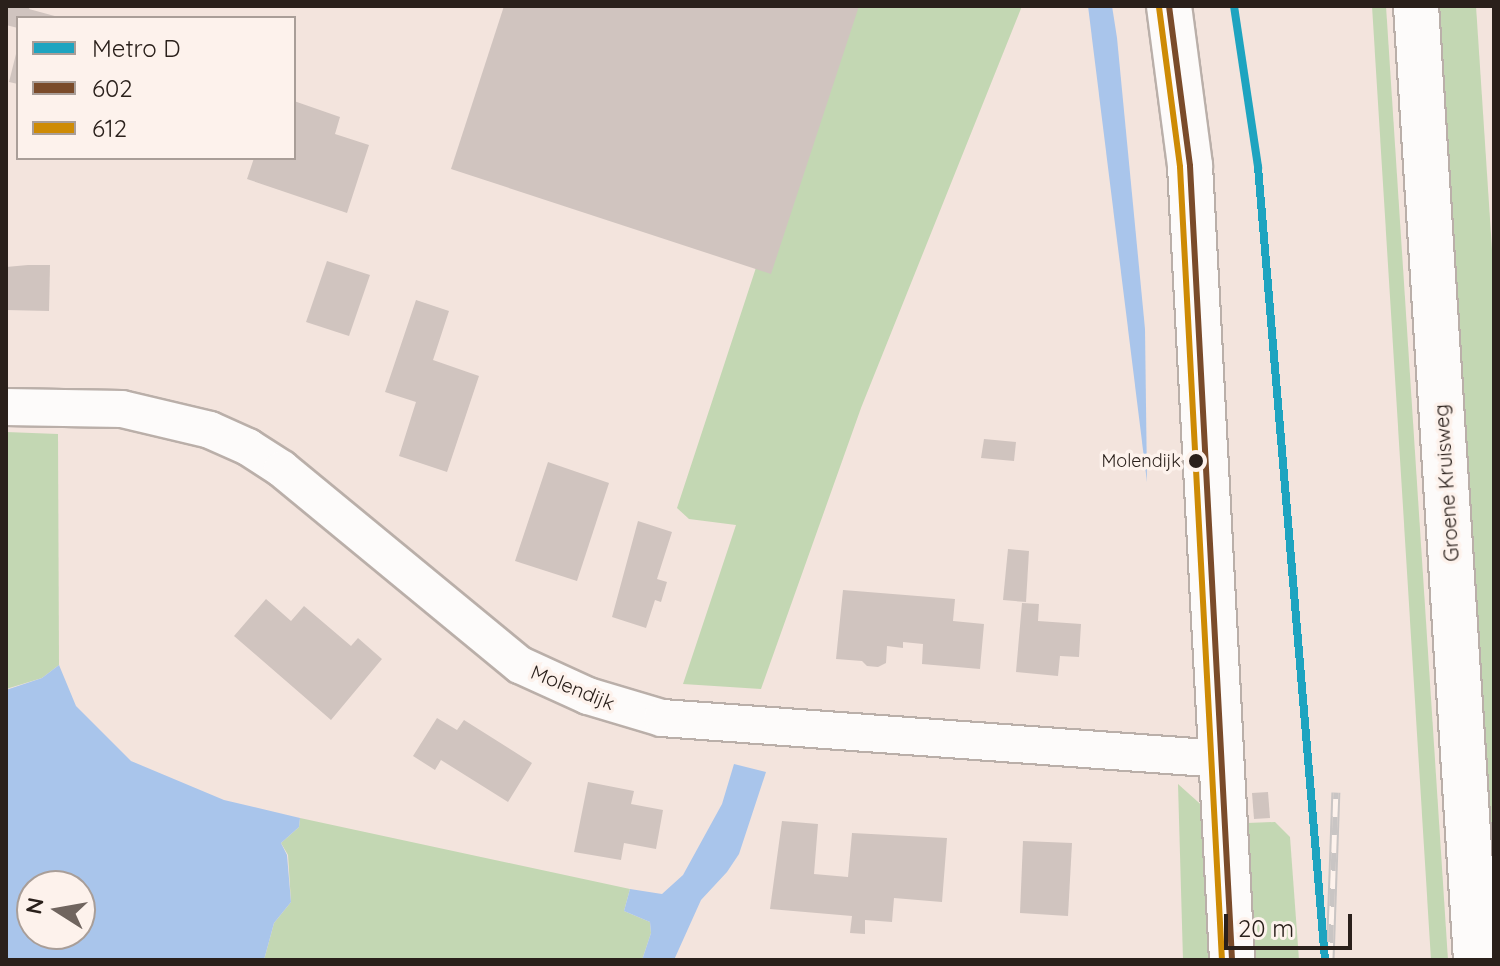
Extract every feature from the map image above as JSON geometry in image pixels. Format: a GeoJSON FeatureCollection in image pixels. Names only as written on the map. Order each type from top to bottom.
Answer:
{"type":"FeatureCollection","features":[{"type":"Feature","properties":{"kind":"street"},"geometry":{"type":"LineString","coordinates":[[1169,6],[1190,166],[1232,960]]}},
{"type":"Feature","properties":{"kind":"street","name":"Groene Kruisweg"},"geometry":{"type":"LineString","coordinates":[[1416,6],[1476,960]]}},
{"type":"Feature","properties":{"kind":"street","name":"Molendijk"},"geometry":{"type":"LineString","coordinates":[[6,407],[122,409],[210,430],[248,447],[282,469],[520,665],[588,696],[662,718],[1221,759]]}},
{"type":"Feature","properties":{"kind":"green space"},"geometry":{"type":"Polygon","coordinates":[[[842,6],[1022,6],[861,408],[761,689],[683,684],[736,525],[689,519],[677,508],[842,6]]]}},
{"type":"Feature","properties":{"kind":"green space"},"geometry":{"type":"Polygon","coordinates":[[[1372,6],[1386,6],[1448,960],[1431,960],[1372,6]]]}},
{"type":"Feature","properties":{"kind":"green space"},"geometry":{"type":"Polygon","coordinates":[[[1436,6],[1476,6],[1494,280],[1494,917],[1436,6]]]}},
{"type":"Feature","properties":{"kind":"green space"},"geometry":{"type":"Polygon","coordinates":[[[6,432],[58,434],[59,665],[42,678],[6,689],[6,432]]]}},
{"type":"Feature","properties":{"kind":"green space"},"geometry":{"type":"Polygon","coordinates":[[[1178,784],[1207,810],[1213,960],[1183,960],[1178,784]]]}},
{"type":"Feature","properties":{"kind":"green space"},"geometry":{"type":"Polygon","coordinates":[[[300,818],[630,889],[624,911],[650,922],[651,933],[642,960],[264,960],[274,923],[291,902],[288,855],[281,843],[299,827],[300,818]]]}},
{"type":"Feature","properties":{"kind":"green space"},"geometry":{"type":"Polygon","coordinates":[[[1275,822],[1290,837],[1299,960],[1255,960],[1247,823],[1275,822]]]}},
{"type":"Feature","properties":{"kind":"water"},"geometry":{"type":"Polygon","coordinates":[[[1088,6],[1112,6],[1117,38],[1145,329],[1147,482],[1088,6]]]}},
{"type":"Feature","properties":{"kind":"water"},"geometry":{"type":"Polygon","coordinates":[[[59,665],[76,706],[131,761],[224,800],[300,818],[299,827],[281,843],[287,855],[291,902],[274,923],[264,960],[6,960],[6,690],[42,678],[59,665]]]}},
{"type":"Feature","properties":{"kind":"water"},"geometry":{"type":"Polygon","coordinates":[[[734,764],[766,772],[739,854],[701,900],[674,960],[642,960],[651,933],[650,922],[624,911],[630,889],[662,894],[683,875],[722,804],[734,764]]]}},
{"type":"Feature","properties":{"kind":"building"},"geometry":{"type":"Polygon","coordinates":[[[6,6],[30,6],[29,9],[55,16],[16,16],[16,28],[6,25],[6,6]]]}},
{"type":"Feature","properties":{"kind":"building"},"geometry":{"type":"Polygon","coordinates":[[[504,6],[859,6],[771,274],[451,169],[504,6]]]}},
{"type":"Feature","properties":{"kind":"building"},"geometry":{"type":"Polygon","coordinates":[[[16,54],[16,84],[9,82],[16,54]]]}},
{"type":"Feature","properties":{"kind":"building"},"geometry":{"type":"Polygon","coordinates":[[[296,102],[340,117],[335,134],[369,145],[347,213],[247,179],[253,160],[296,160],[296,102]]]}},
{"type":"Feature","properties":{"kind":"building"},"geometry":{"type":"Polygon","coordinates":[[[327,261],[370,275],[349,336],[306,322],[327,261]]]}},
{"type":"Feature","properties":{"kind":"building"},"geometry":{"type":"Polygon","coordinates":[[[50,265],[49,311],[6,310],[6,267],[50,265]]]}},
{"type":"Feature","properties":{"kind":"building"},"geometry":{"type":"Polygon","coordinates":[[[416,300],[449,311],[433,360],[479,376],[447,472],[399,456],[416,402],[385,392],[416,300]]]}},
{"type":"Feature","properties":{"kind":"building"},"geometry":{"type":"Polygon","coordinates":[[[984,439],[1016,442],[1014,461],[981,458],[984,439]]]}},
{"type":"Feature","properties":{"kind":"building"},"geometry":{"type":"Polygon","coordinates":[[[548,462],[609,483],[577,581],[515,561],[548,462]]]}},
{"type":"Feature","properties":{"kind":"building"},"geometry":{"type":"Polygon","coordinates":[[[638,521],[672,532],[657,579],[667,582],[661,602],[655,600],[646,628],[612,617],[638,521]]]}},
{"type":"Feature","properties":{"kind":"building"},"geometry":{"type":"Polygon","coordinates":[[[1008,549],[1029,551],[1026,602],[1003,600],[1008,549]]]}},
{"type":"Feature","properties":{"kind":"building"},"geometry":{"type":"Polygon","coordinates":[[[843,590],[955,599],[953,621],[984,624],[980,669],[922,664],[923,644],[903,642],[903,648],[887,646],[886,663],[878,667],[867,666],[862,661],[836,659],[843,590]]]}},
{"type":"Feature","properties":{"kind":"building"},"geometry":{"type":"Polygon","coordinates":[[[266,599],[291,621],[304,606],[351,646],[358,638],[382,659],[331,720],[234,636],[266,599]]]}},
{"type":"Feature","properties":{"kind":"building"},"geometry":{"type":"Polygon","coordinates":[[[1022,603],[1039,604],[1038,621],[1081,624],[1079,657],[1060,656],[1058,676],[1016,672],[1022,603]]]}},
{"type":"Feature","properties":{"kind":"building"},"geometry":{"type":"Polygon","coordinates":[[[437,718],[457,730],[464,720],[532,763],[508,802],[441,760],[435,770],[413,756],[437,718]]]}},
{"type":"Feature","properties":{"kind":"building"},"geometry":{"type":"Polygon","coordinates":[[[588,782],[634,791],[631,804],[663,810],[656,849],[624,843],[621,860],[574,852],[588,782]]]}},
{"type":"Feature","properties":{"kind":"building"},"geometry":{"type":"Polygon","coordinates":[[[1268,792],[1270,818],[1254,819],[1252,793],[1268,792]]]}},
{"type":"Feature","properties":{"kind":"building"},"geometry":{"type":"Polygon","coordinates":[[[782,821],[818,824],[814,874],[848,877],[852,833],[947,838],[942,902],[894,898],[892,922],[865,920],[865,934],[850,933],[852,916],[770,909],[782,821]]]}},
{"type":"Feature","properties":{"kind":"building"},"geometry":{"type":"Polygon","coordinates":[[[1023,841],[1072,843],[1068,916],[1020,913],[1023,841]]]}},
{"type":"Feature","properties":{"kind":"railway"},"geometry":{"type":"LineString","coordinates":[[1330,960],[1336,792]]}},
{"type":"Feature","properties":{"kind":"metro line","name":"D"},"geometry":{"type":"LineString","coordinates":[[1234,6],[1258,167],[1325,960]]}},
{"type":"Feature","properties":{"kind":"transit line","name":"602"},"geometry":{"type":"LineString","coordinates":[[1169,6],[1190,166],[1232,960]]}},
{"type":"Feature","properties":{"kind":"transit line","name":"612"},"geometry":{"type":"LineString","coordinates":[[1159,7],[1180,167],[1222,960]]}},
{"type":"Feature","properties":{"kind":"place","name":"Molendijk"},"geometry":{"type":"Point","coordinates":[1196,461]}}]}
